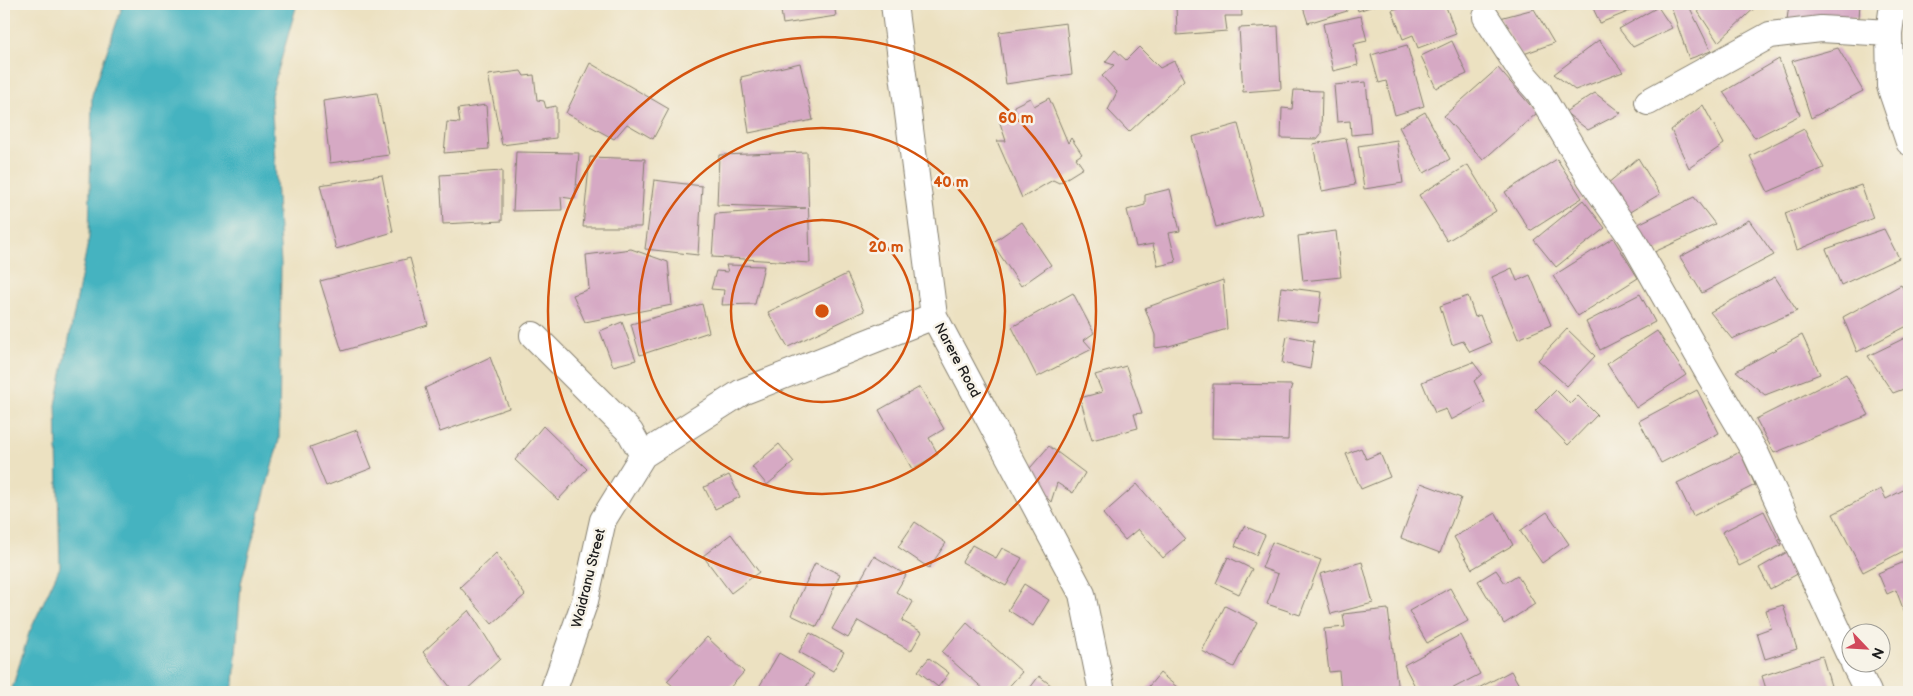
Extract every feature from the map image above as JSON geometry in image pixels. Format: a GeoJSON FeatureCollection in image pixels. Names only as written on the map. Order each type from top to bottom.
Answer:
{"type":"FeatureCollection","features":[{"type":"Feature","properties":{"kind":"street","name":"Narere Road"},"geometry":{"type":"LineString","coordinates":[[894,4],[934,316],[1082,594],[1102,692]]}},
{"type":"Feature","properties":{"kind":"street"},"geometry":{"type":"LineString","coordinates":[[1893,4],[1889,33],[1890,86],[1909,142]]}},
{"type":"Feature","properties":{"kind":"street"},"geometry":{"type":"LineString","coordinates":[[1486,17],[1523,74],[1539,92],[1590,178],[1631,237],[1756,454],[1840,635]]}},
{"type":"Feature","properties":{"kind":"street"},"geometry":{"type":"LineString","coordinates":[[1648,102],[1770,35],[1821,29],[1889,33]]}},
{"type":"Feature","properties":{"kind":"street"},"geometry":{"type":"LineString","coordinates":[[533,335],[630,432],[643,455],[742,392],[934,316]]}},
{"type":"Feature","properties":{"kind":"street","name":"Waidranu Street"},"geometry":{"type":"LineString","coordinates":[[553,692],[585,601],[603,520],[643,455]]}},
{"type":"Feature","properties":{"kind":"street"},"geometry":{"type":"LineString","coordinates":[[1859,674],[1868,692]]}},
{"type":"Feature","properties":{"kind":"water"},"geometry":{"type":"Polygon","coordinates":[[[123,4],[297,4],[271,95],[281,264],[279,440],[241,583],[234,683],[230,692],[11,692],[29,633],[60,567],[56,405],[89,237],[92,95],[123,4]]]}},
{"type":"Feature","properties":{"kind":"building"},"geometry":{"type":"Polygon","coordinates":[[[780,4],[834,4],[836,16],[783,24],[780,4]]]}},
{"type":"Feature","properties":{"kind":"building"},"geometry":{"type":"Polygon","coordinates":[[[1176,4],[1241,4],[1242,16],[1225,16],[1227,31],[1177,35],[1176,4]]]}},
{"type":"Feature","properties":{"kind":"building"},"geometry":{"type":"Polygon","coordinates":[[[1302,4],[1345,4],[1347,11],[1308,23],[1302,4]]]}},
{"type":"Feature","properties":{"kind":"building"},"geometry":{"type":"Polygon","coordinates":[[[1356,4],[1379,4],[1358,11],[1356,4]]]}},
{"type":"Feature","properties":{"kind":"building"},"geometry":{"type":"Polygon","coordinates":[[[1410,4],[1445,4],[1456,34],[1418,48],[1413,35],[1403,39],[1392,10],[1410,4]]]}},
{"type":"Feature","properties":{"kind":"building"},"geometry":{"type":"Polygon","coordinates":[[[1591,4],[1638,4],[1640,7],[1600,23],[1591,4]]]}},
{"type":"Feature","properties":{"kind":"building"},"geometry":{"type":"Polygon","coordinates":[[[1670,4],[1688,4],[1711,51],[1689,59],[1670,4]]]}},
{"type":"Feature","properties":{"kind":"building"},"geometry":{"type":"Polygon","coordinates":[[[1693,4],[1759,4],[1718,42],[1693,4]]]}},
{"type":"Feature","properties":{"kind":"building"},"geometry":{"type":"Polygon","coordinates":[[[1789,4],[1860,4],[1859,18],[1787,20],[1789,4]]]}},
{"type":"Feature","properties":{"kind":"building"},"geometry":{"type":"Polygon","coordinates":[[[1658,7],[1672,28],[1633,47],[1619,29],[1658,7]]]}},
{"type":"Feature","properties":{"kind":"building"},"geometry":{"type":"Polygon","coordinates":[[[1534,9],[1554,43],[1521,55],[1500,18],[1534,9]]]}},
{"type":"Feature","properties":{"kind":"building"},"geometry":{"type":"Polygon","coordinates":[[[1361,16],[1367,41],[1354,44],[1358,65],[1333,71],[1323,24],[1361,16]]]}},
{"type":"Feature","properties":{"kind":"building"},"geometry":{"type":"Polygon","coordinates":[[[1066,23],[1072,74],[1006,84],[999,32],[1066,23]]]}},
{"type":"Feature","properties":{"kind":"building"},"geometry":{"type":"Polygon","coordinates":[[[1278,26],[1281,89],[1243,92],[1239,28],[1278,26]]]}},
{"type":"Feature","properties":{"kind":"building"},"geometry":{"type":"Polygon","coordinates":[[[1599,40],[1623,72],[1575,90],[1554,74],[1599,40]]]}},
{"type":"Feature","properties":{"kind":"building"},"geometry":{"type":"Polygon","coordinates":[[[1452,41],[1467,74],[1436,88],[1421,56],[1452,41]]]}},
{"type":"Feature","properties":{"kind":"building"},"geometry":{"type":"Polygon","coordinates":[[[1407,45],[1424,106],[1395,115],[1386,81],[1379,83],[1371,55],[1407,45]]]}},
{"type":"Feature","properties":{"kind":"building"},"geometry":{"type":"Polygon","coordinates":[[[1139,47],[1160,68],[1174,61],[1184,80],[1129,132],[1108,110],[1117,92],[1102,76],[1114,65],[1105,62],[1115,50],[1126,60],[1139,47]]]}},
{"type":"Feature","properties":{"kind":"building"},"geometry":{"type":"Polygon","coordinates":[[[1838,48],[1863,91],[1811,118],[1792,61],[1838,48]]]}},
{"type":"Feature","properties":{"kind":"building"},"geometry":{"type":"Polygon","coordinates":[[[1779,59],[1800,115],[1755,138],[1723,92],[1779,59]]]}},
{"type":"Feature","properties":{"kind":"building"},"geometry":{"type":"Polygon","coordinates":[[[590,63],[669,109],[653,139],[627,124],[614,139],[566,113],[590,63]]]}},
{"type":"Feature","properties":{"kind":"building"},"geometry":{"type":"Polygon","coordinates":[[[800,63],[813,120],[749,133],[741,77],[800,63]]]}},
{"type":"Feature","properties":{"kind":"building"},"geometry":{"type":"Polygon","coordinates":[[[1498,68],[1537,113],[1483,160],[1444,116],[1498,68]]]}},
{"type":"Feature","properties":{"kind":"building"},"geometry":{"type":"Polygon","coordinates":[[[521,71],[524,76],[534,75],[537,100],[544,101],[546,108],[556,106],[556,138],[502,145],[488,75],[521,71]]]}},
{"type":"Feature","properties":{"kind":"building"},"geometry":{"type":"Polygon","coordinates":[[[1366,82],[1371,133],[1351,135],[1350,121],[1337,122],[1334,85],[1366,82]]]}},
{"type":"Feature","properties":{"kind":"building"},"geometry":{"type":"Polygon","coordinates":[[[1294,90],[1322,91],[1321,134],[1317,139],[1281,138],[1282,108],[1292,109],[1294,90]]]}},
{"type":"Feature","properties":{"kind":"building"},"geometry":{"type":"Polygon","coordinates":[[[377,93],[389,155],[330,163],[323,101],[377,93]]]}},
{"type":"Feature","properties":{"kind":"building"},"geometry":{"type":"Polygon","coordinates":[[[1595,93],[1621,113],[1588,130],[1565,112],[1595,93]]]}},
{"type":"Feature","properties":{"kind":"building"},"geometry":{"type":"Polygon","coordinates":[[[1030,98],[1034,106],[1049,98],[1068,143],[1071,138],[1082,154],[1076,158],[1083,168],[1059,183],[1053,180],[1022,198],[997,141],[1006,141],[999,120],[1017,115],[1014,106],[1030,98]]]}},
{"type":"Feature","properties":{"kind":"building"},"geometry":{"type":"Polygon","coordinates":[[[486,105],[489,149],[444,153],[447,122],[460,123],[458,109],[486,105]]]}},
{"type":"Feature","properties":{"kind":"building"},"geometry":{"type":"Polygon","coordinates":[[[1703,105],[1724,144],[1689,168],[1671,130],[1703,105]]]}},
{"type":"Feature","properties":{"kind":"building"},"geometry":{"type":"Polygon","coordinates":[[[1425,112],[1450,159],[1424,173],[1399,127],[1425,112]]]}},
{"type":"Feature","properties":{"kind":"building"},"geometry":{"type":"Polygon","coordinates":[[[1238,124],[1262,214],[1216,227],[1192,137],[1238,124]]]}},
{"type":"Feature","properties":{"kind":"building"},"geometry":{"type":"Polygon","coordinates":[[[1804,129],[1824,168],[1768,192],[1750,156],[1804,129]]]}},
{"type":"Feature","properties":{"kind":"building"},"geometry":{"type":"Polygon","coordinates":[[[1346,138],[1355,185],[1322,191],[1313,144],[1346,138]]]}},
{"type":"Feature","properties":{"kind":"building"},"geometry":{"type":"Polygon","coordinates":[[[1397,140],[1403,183],[1364,189],[1358,146],[1397,140]]]}},
{"type":"Feature","properties":{"kind":"building"},"geometry":{"type":"Polygon","coordinates":[[[516,152],[579,153],[575,199],[561,197],[562,210],[513,211],[516,152]]]}},
{"type":"Feature","properties":{"kind":"building"},"geometry":{"type":"Polygon","coordinates":[[[807,152],[810,263],[712,257],[715,214],[806,208],[717,205],[719,155],[807,152]]]}},
{"type":"Feature","properties":{"kind":"building"},"geometry":{"type":"Polygon","coordinates":[[[590,157],[645,159],[641,227],[583,227],[590,157]]]}},
{"type":"Feature","properties":{"kind":"building"},"geometry":{"type":"Polygon","coordinates":[[[1638,158],[1660,194],[1618,219],[1607,184],[1638,158]]]}},
{"type":"Feature","properties":{"kind":"building"},"geometry":{"type":"Polygon","coordinates":[[[1557,159],[1582,198],[1530,231],[1505,192],[1557,159]]]}},
{"type":"Feature","properties":{"kind":"building"},"geometry":{"type":"Polygon","coordinates":[[[1468,165],[1496,211],[1447,241],[1419,195],[1468,165]]]}},
{"type":"Feature","properties":{"kind":"building"},"geometry":{"type":"Polygon","coordinates":[[[502,171],[502,221],[443,224],[440,175],[502,171]]]}},
{"type":"Feature","properties":{"kind":"building"},"geometry":{"type":"Polygon","coordinates":[[[382,175],[393,232],[336,249],[320,185],[382,175]]]}},
{"type":"Feature","properties":{"kind":"building"},"geometry":{"type":"Polygon","coordinates":[[[654,180],[702,186],[698,255],[645,249],[654,180]]]}},
{"type":"Feature","properties":{"kind":"building"},"geometry":{"type":"Polygon","coordinates":[[[1861,185],[1873,218],[1797,250],[1785,213],[1861,185]]]}},
{"type":"Feature","properties":{"kind":"building"},"geometry":{"type":"Polygon","coordinates":[[[1170,189],[1180,231],[1169,233],[1176,262],[1158,266],[1153,244],[1136,247],[1127,210],[1145,205],[1145,195],[1170,189]]]}},
{"type":"Feature","properties":{"kind":"building"},"geometry":{"type":"Polygon","coordinates":[[[1694,197],[1715,224],[1650,254],[1634,226],[1694,197]]]}},
{"type":"Feature","properties":{"kind":"building"},"geometry":{"type":"Polygon","coordinates":[[[1583,200],[1605,228],[1556,267],[1534,240],[1583,200]]]}},
{"type":"Feature","properties":{"kind":"building"},"geometry":{"type":"Polygon","coordinates":[[[1749,220],[1774,255],[1702,293],[1680,257],[1749,220]]]}},
{"type":"Feature","properties":{"kind":"building"},"geometry":{"type":"Polygon","coordinates":[[[1022,222],[1051,265],[1021,286],[992,243],[1022,222]]]}},
{"type":"Feature","properties":{"kind":"building"},"geometry":{"type":"Polygon","coordinates":[[[1884,229],[1899,258],[1841,285],[1826,249],[1884,229]]]}},
{"type":"Feature","properties":{"kind":"building"},"geometry":{"type":"Polygon","coordinates":[[[1336,231],[1341,277],[1303,281],[1298,236],[1336,231]]]}},
{"type":"Feature","properties":{"kind":"building"},"geometry":{"type":"Polygon","coordinates":[[[1613,238],[1638,278],[1578,316],[1553,276],[1613,238]]]}},
{"type":"Feature","properties":{"kind":"building"},"geometry":{"type":"Polygon","coordinates":[[[631,249],[668,262],[672,305],[585,322],[573,295],[589,289],[586,255],[631,249]]]}},
{"type":"Feature","properties":{"kind":"building"},"geometry":{"type":"Polygon","coordinates":[[[410,258],[428,325],[342,351],[320,281],[410,258]]]}},
{"type":"Feature","properties":{"kind":"building"},"geometry":{"type":"Polygon","coordinates":[[[726,265],[764,266],[755,304],[722,305],[724,290],[711,289],[716,271],[728,272],[726,265]]]}},
{"type":"Feature","properties":{"kind":"building"},"geometry":{"type":"Polygon","coordinates":[[[1512,268],[1517,281],[1530,275],[1551,325],[1518,339],[1492,277],[1512,268]]]}},
{"type":"Feature","properties":{"kind":"building"},"geometry":{"type":"Polygon","coordinates":[[[847,274],[864,311],[788,347],[768,312],[847,274]]]}},
{"type":"Feature","properties":{"kind":"building"},"geometry":{"type":"Polygon","coordinates":[[[1775,277],[1797,311],[1732,339],[1710,312],[1775,277]]]}},
{"type":"Feature","properties":{"kind":"building"},"geometry":{"type":"Polygon","coordinates":[[[1223,280],[1227,329],[1169,346],[1155,348],[1155,335],[1145,308],[1223,280]]]}},
{"type":"Feature","properties":{"kind":"building"},"geometry":{"type":"Polygon","coordinates":[[[1901,285],[1909,298],[1909,325],[1857,352],[1843,317],[1901,285]]]}},
{"type":"Feature","properties":{"kind":"building"},"geometry":{"type":"Polygon","coordinates":[[[1281,287],[1322,292],[1318,323],[1277,318],[1281,287]]]}},
{"type":"Feature","properties":{"kind":"building"},"geometry":{"type":"Polygon","coordinates":[[[1073,293],[1094,333],[1084,340],[1092,349],[1037,377],[1012,327],[1073,293]]]}},
{"type":"Feature","properties":{"kind":"building"},"geometry":{"type":"Polygon","coordinates":[[[1640,294],[1655,322],[1600,350],[1586,322],[1640,294]]]}},
{"type":"Feature","properties":{"kind":"building"},"geometry":{"type":"Polygon","coordinates":[[[1468,296],[1475,317],[1480,315],[1491,343],[1470,352],[1463,341],[1452,345],[1440,306],[1468,296]]]}},
{"type":"Feature","properties":{"kind":"building"},"geometry":{"type":"Polygon","coordinates":[[[702,304],[709,332],[640,355],[631,324],[702,304]]]}},
{"type":"Feature","properties":{"kind":"building"},"geometry":{"type":"Polygon","coordinates":[[[622,322],[636,360],[613,366],[600,331],[622,322]]]}},
{"type":"Feature","properties":{"kind":"building"},"geometry":{"type":"Polygon","coordinates":[[[1567,329],[1595,356],[1567,386],[1538,360],[1567,329]]]}},
{"type":"Feature","properties":{"kind":"building"},"geometry":{"type":"Polygon","coordinates":[[[1657,331],[1686,375],[1636,408],[1607,364],[1657,331]]]}},
{"type":"Feature","properties":{"kind":"building"},"geometry":{"type":"Polygon","coordinates":[[[1802,335],[1820,374],[1765,395],[1736,371],[1802,335]]]}},
{"type":"Feature","properties":{"kind":"building"},"geometry":{"type":"Polygon","coordinates":[[[1287,336],[1314,341],[1310,369],[1282,363],[1287,336]]]}},
{"type":"Feature","properties":{"kind":"building"},"geometry":{"type":"Polygon","coordinates":[[[1909,336],[1909,387],[1893,393],[1868,356],[1909,336]]]}},
{"type":"Feature","properties":{"kind":"building"},"geometry":{"type":"Polygon","coordinates":[[[490,357],[509,408],[440,432],[425,388],[490,357]]]}},
{"type":"Feature","properties":{"kind":"building"},"geometry":{"type":"Polygon","coordinates":[[[1473,362],[1482,374],[1474,381],[1485,402],[1451,420],[1446,409],[1435,413],[1422,382],[1473,362]]]}},
{"type":"Feature","properties":{"kind":"building"},"geometry":{"type":"Polygon","coordinates":[[[1126,366],[1142,413],[1134,414],[1138,428],[1092,440],[1080,398],[1102,392],[1095,375],[1126,366]]]}},
{"type":"Feature","properties":{"kind":"building"},"geometry":{"type":"Polygon","coordinates":[[[1846,374],[1869,415],[1774,453],[1756,419],[1846,374]]]}},
{"type":"Feature","properties":{"kind":"building"},"geometry":{"type":"Polygon","coordinates":[[[1213,384],[1292,385],[1290,391],[1288,440],[1212,438],[1213,384]]]}},
{"type":"Feature","properties":{"kind":"building"},"geometry":{"type":"Polygon","coordinates":[[[920,387],[944,429],[929,438],[938,454],[912,469],[879,410],[920,387]]]}},
{"type":"Feature","properties":{"kind":"building"},"geometry":{"type":"Polygon","coordinates":[[[1556,390],[1570,404],[1578,396],[1597,415],[1568,445],[1535,411],[1556,390]]]}},
{"type":"Feature","properties":{"kind":"building"},"geometry":{"type":"Polygon","coordinates":[[[1697,390],[1719,433],[1661,463],[1639,421],[1697,390]]]}},
{"type":"Feature","properties":{"kind":"building"},"geometry":{"type":"Polygon","coordinates":[[[543,426],[587,469],[558,500],[515,460],[543,426]]]}},
{"type":"Feature","properties":{"kind":"building"},"geometry":{"type":"Polygon","coordinates":[[[357,430],[372,468],[326,486],[310,447],[357,430]]]}},
{"type":"Feature","properties":{"kind":"building"},"geometry":{"type":"Polygon","coordinates":[[[779,444],[794,462],[767,485],[752,467],[779,444]]]}},
{"type":"Feature","properties":{"kind":"building"},"geometry":{"type":"Polygon","coordinates":[[[1049,446],[1085,473],[1073,493],[1057,483],[1051,502],[1025,474],[1049,446]]]}},
{"type":"Feature","properties":{"kind":"building"},"geometry":{"type":"Polygon","coordinates":[[[1361,448],[1366,459],[1380,453],[1390,477],[1361,489],[1346,454],[1361,448]]]}},
{"type":"Feature","properties":{"kind":"building"},"geometry":{"type":"Polygon","coordinates":[[[1740,452],[1755,485],[1693,516],[1677,483],[1740,452]]]}},
{"type":"Feature","properties":{"kind":"building"},"geometry":{"type":"Polygon","coordinates":[[[729,475],[740,497],[715,509],[704,487],[729,475]]]}},
{"type":"Feature","properties":{"kind":"building"},"geometry":{"type":"Polygon","coordinates":[[[1421,483],[1461,498],[1440,553],[1401,538],[1421,483]]]}},
{"type":"Feature","properties":{"kind":"building"},"geometry":{"type":"Polygon","coordinates":[[[1137,484],[1185,539],[1163,558],[1138,529],[1125,540],[1103,514],[1137,484]]]}},
{"type":"Feature","properties":{"kind":"building"},"geometry":{"type":"Polygon","coordinates":[[[1909,487],[1909,548],[1863,572],[1833,514],[1881,489],[1886,499],[1909,487]]]}},
{"type":"Feature","properties":{"kind":"building"},"geometry":{"type":"Polygon","coordinates":[[[1764,511],[1781,545],[1739,566],[1722,532],[1764,511]]]}},
{"type":"Feature","properties":{"kind":"building"},"geometry":{"type":"Polygon","coordinates":[[[1547,512],[1569,544],[1542,563],[1520,531],[1547,512]]]}},
{"type":"Feature","properties":{"kind":"building"},"geometry":{"type":"Polygon","coordinates":[[[1496,513],[1513,545],[1472,569],[1454,537],[1496,513]]]}},
{"type":"Feature","properties":{"kind":"building"},"geometry":{"type":"Polygon","coordinates":[[[915,522],[946,543],[929,568],[898,547],[915,522]]]}},
{"type":"Feature","properties":{"kind":"building"},"geometry":{"type":"Polygon","coordinates":[[[1244,526],[1265,535],[1256,555],[1235,546],[1244,526]]]}},
{"type":"Feature","properties":{"kind":"building"},"geometry":{"type":"Polygon","coordinates":[[[731,534],[759,572],[731,593],[703,556],[731,534]]]}},
{"type":"Feature","properties":{"kind":"building"},"geometry":{"type":"Polygon","coordinates":[[[1272,542],[1321,560],[1300,615],[1267,604],[1278,574],[1262,568],[1272,542]]]}},
{"type":"Feature","properties":{"kind":"building"},"geometry":{"type":"Polygon","coordinates":[[[972,545],[996,558],[1002,548],[1022,558],[1006,586],[962,562],[972,545]]]}},
{"type":"Feature","properties":{"kind":"building"},"geometry":{"type":"Polygon","coordinates":[[[1791,550],[1803,571],[1770,589],[1759,568],[1791,550]]]}},
{"type":"Feature","properties":{"kind":"building"},"geometry":{"type":"Polygon","coordinates":[[[496,553],[525,595],[492,624],[460,587],[496,553]]]}},
{"type":"Feature","properties":{"kind":"building"},"geometry":{"type":"Polygon","coordinates":[[[874,556],[906,575],[896,592],[913,602],[902,621],[922,632],[911,651],[858,621],[848,638],[832,629],[874,556]]]}},
{"type":"Feature","properties":{"kind":"building"},"geometry":{"type":"Polygon","coordinates":[[[1228,557],[1252,569],[1239,594],[1216,583],[1228,557]]]}},
{"type":"Feature","properties":{"kind":"building"},"geometry":{"type":"Polygon","coordinates":[[[1909,560],[1909,619],[1907,619],[1896,590],[1887,594],[1878,573],[1909,560]]]}},
{"type":"Feature","properties":{"kind":"building"},"geometry":{"type":"Polygon","coordinates":[[[1362,562],[1373,603],[1331,614],[1320,574],[1362,562]]]}},
{"type":"Feature","properties":{"kind":"building"},"geometry":{"type":"Polygon","coordinates":[[[815,563],[840,574],[817,627],[791,615],[815,563]]]}},
{"type":"Feature","properties":{"kind":"building"},"geometry":{"type":"Polygon","coordinates":[[[1496,570],[1505,583],[1517,575],[1535,604],[1504,624],[1478,581],[1496,570]]]}},
{"type":"Feature","properties":{"kind":"building"},"geometry":{"type":"Polygon","coordinates":[[[1024,584],[1049,600],[1033,626],[1008,610],[1024,584]]]}},
{"type":"Feature","properties":{"kind":"building"},"geometry":{"type":"Polygon","coordinates":[[[1450,588],[1468,621],[1427,643],[1409,611],[1450,588]]]}},
{"type":"Feature","properties":{"kind":"building"},"geometry":{"type":"Polygon","coordinates":[[[1783,605],[1797,649],[1765,659],[1757,633],[1771,628],[1766,610],[1783,605]]]}},
{"type":"Feature","properties":{"kind":"building"},"geometry":{"type":"Polygon","coordinates":[[[1225,606],[1257,622],[1234,667],[1202,651],[1225,606]]]}},
{"type":"Feature","properties":{"kind":"building"},"geometry":{"type":"Polygon","coordinates":[[[1388,609],[1398,692],[1341,692],[1339,671],[1329,672],[1324,629],[1345,627],[1343,614],[1388,609]]]}},
{"type":"Feature","properties":{"kind":"building"},"geometry":{"type":"Polygon","coordinates":[[[469,610],[500,659],[464,692],[454,692],[423,652],[469,610]]]}},
{"type":"Feature","properties":{"kind":"building"},"geometry":{"type":"Polygon","coordinates":[[[967,623],[1022,672],[1004,692],[987,692],[942,652],[967,623]]]}},
{"type":"Feature","properties":{"kind":"building"},"geometry":{"type":"Polygon","coordinates":[[[810,633],[844,652],[833,671],[799,652],[810,633]]]}},
{"type":"Feature","properties":{"kind":"building"},"geometry":{"type":"Polygon","coordinates":[[[1460,635],[1480,674],[1446,692],[1418,692],[1404,665],[1460,635]]]}},
{"type":"Feature","properties":{"kind":"building"},"geometry":{"type":"Polygon","coordinates":[[[707,637],[744,672],[726,692],[680,692],[667,681],[707,637]]]}},
{"type":"Feature","properties":{"kind":"building"},"geometry":{"type":"Polygon","coordinates":[[[779,653],[814,674],[803,692],[756,692],[779,653]]]}},
{"type":"Feature","properties":{"kind":"building"},"geometry":{"type":"Polygon","coordinates":[[[1822,656],[1831,686],[1812,692],[1767,692],[1762,676],[1822,656]]]}},
{"type":"Feature","properties":{"kind":"building"},"geometry":{"type":"Polygon","coordinates":[[[929,658],[949,673],[938,687],[918,671],[929,658]]]}},
{"type":"Feature","properties":{"kind":"building"},"geometry":{"type":"Polygon","coordinates":[[[1511,671],[1523,692],[1471,692],[1511,671]]]}},
{"type":"Feature","properties":{"kind":"building"},"geometry":{"type":"Polygon","coordinates":[[[1160,673],[1183,692],[1144,692],[1160,673]]]}},
{"type":"Feature","properties":{"kind":"building"},"geometry":{"type":"Polygon","coordinates":[[[1039,676],[1060,692],[1027,692],[1039,676]]]}}]}
